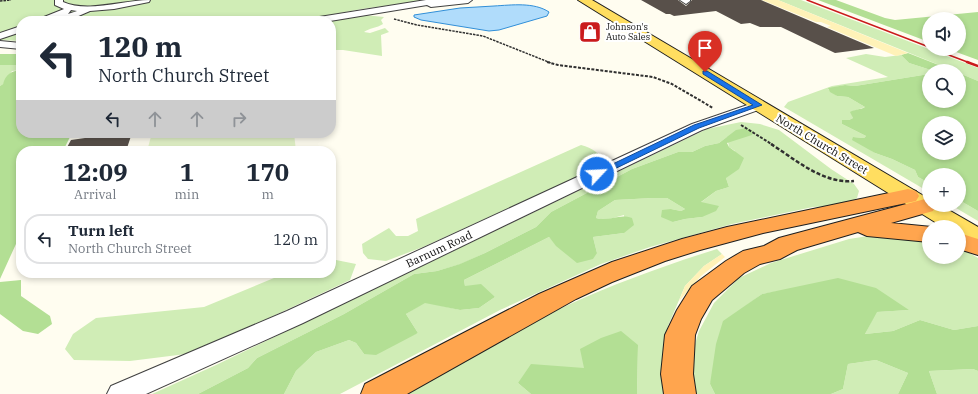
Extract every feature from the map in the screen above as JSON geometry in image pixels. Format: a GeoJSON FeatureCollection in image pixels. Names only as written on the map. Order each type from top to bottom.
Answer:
{"type":"FeatureCollection","features":[{"type":"Feature","properties":{"kind":"highway"},"geometry":{"type":"LineString","coordinates":[[680,394],[677,374],[680,335],[687,318],[702,293],[735,267],[752,257],[771,253],[788,244],[852,226],[916,201]]}},
{"type":"Feature","properties":{"kind":"highway"},"geometry":{"type":"LineString","coordinates":[[377,394],[526,313],[587,282],[622,268],[668,252],[746,229],[916,201]]}},
{"type":"Feature","properties":{"kind":"highway"},"geometry":{"type":"LineString","coordinates":[[852,226],[922,233]]}},
{"type":"Feature","properties":{"kind":"highway"},"geometry":{"type":"LineString","coordinates":[[966,243],[978,247]]}},
{"type":"Feature","properties":{"kind":"main road","name":"North Church Street"},"geometry":{"type":"LineString","coordinates":[[584,0],[978,238]]}},
{"type":"Feature","properties":{"kind":"street"},"geometry":{"type":"LineString","coordinates":[[60,0],[58,3],[70,8],[108,7]]}},
{"type":"Feature","properties":{"kind":"street"},"geometry":{"type":"LineString","coordinates":[[72,16],[85,11],[146,0]]}},
{"type":"Feature","properties":{"kind":"street"},"geometry":{"type":"LineString","coordinates":[[336,17],[442,0]]}},
{"type":"Feature","properties":{"kind":"street"},"geometry":{"type":"LineString","coordinates":[[383,9],[468,0]]}},
{"type":"Feature","properties":{"kind":"street"},"geometry":{"type":"LineString","coordinates":[[56,16],[70,8]]}},
{"type":"Feature","properties":{"kind":"street"},"geometry":{"type":"LineString","coordinates":[[0,42],[16,32]]}},
{"type":"Feature","properties":{"kind":"street"},"geometry":{"type":"LineString","coordinates":[[0,42],[16,37]]}},
{"type":"Feature","properties":{"kind":"street"},"geometry":{"type":"LineString","coordinates":[[0,42],[16,45]]}},
{"type":"Feature","properties":{"kind":"street","name":"Barnum Road"},"geometry":{"type":"LineString","coordinates":[[120,394],[295,317],[697,127],[759,105]]}},
{"type":"Feature","properties":{"kind":"path"},"geometry":{"type":"LineString","coordinates":[[0,1],[11,0]]}},
{"type":"Feature","properties":{"kind":"path"},"geometry":{"type":"LineString","coordinates":[[391,18],[417,25],[483,36],[541,60],[558,65],[654,77],[672,84],[717,110]]}},
{"type":"Feature","properties":{"kind":"path"},"geometry":{"type":"LineString","coordinates":[[739,123],[824,177],[834,181],[849,182]]}},
{"type":"Feature","properties":{"kind":"green space"},"geometry":{"type":"Polygon","coordinates":[[[0,0],[428,0],[324,16],[16,16],[16,41],[0,40],[0,0]]]}},
{"type":"Feature","properties":{"kind":"green space"},"geometry":{"type":"Polygon","coordinates":[[[778,0],[801,0],[922,46],[922,56],[947,56],[978,68],[978,81],[966,76],[966,64],[937,64],[778,0]]]}},
{"type":"Feature","properties":{"kind":"green space"},"geometry":{"type":"Polygon","coordinates":[[[818,0],[836,0],[885,18],[895,20],[922,17],[922,39],[818,0]]]}},
{"type":"Feature","properties":{"kind":"green space"},"geometry":{"type":"Polygon","coordinates":[[[978,12],[978,60],[966,56],[966,13],[978,12]]]}},
{"type":"Feature","properties":{"kind":"green space"},"geometry":{"type":"Polygon","coordinates":[[[364,15],[384,17],[381,20],[383,24],[364,32],[370,33],[385,28],[389,32],[381,35],[382,56],[336,50],[336,20],[364,15]]]}},
{"type":"Feature","properties":{"kind":"green space"},"geometry":{"type":"Polygon","coordinates":[[[908,53],[936,64],[922,64],[922,67],[909,63],[901,55],[908,53]]]}},
{"type":"Feature","properties":{"kind":"green space"},"geometry":{"type":"Polygon","coordinates":[[[0,54],[16,54],[16,65],[0,65],[0,54]]]}},
{"type":"Feature","properties":{"kind":"green space"},"geometry":{"type":"Polygon","coordinates":[[[866,54],[885,57],[901,55],[909,63],[922,67],[922,75],[855,86],[845,85],[828,89],[837,96],[848,97],[865,107],[851,112],[853,118],[849,120],[842,120],[842,124],[866,136],[864,138],[853,137],[875,153],[915,170],[918,177],[922,179],[922,188],[784,107],[788,102],[832,86],[888,77],[846,58],[866,54]]]}},
{"type":"Feature","properties":{"kind":"green space"},"geometry":{"type":"Polygon","coordinates":[[[0,65],[16,65],[16,71],[12,71],[0,86],[0,65]]]}},
{"type":"Feature","properties":{"kind":"green space"},"geometry":{"type":"Polygon","coordinates":[[[16,71],[16,138],[70,138],[66,146],[16,146],[16,244],[0,279],[0,86],[9,74],[16,71]]]}},
{"type":"Feature","properties":{"kind":"green space"},"geometry":{"type":"Polygon","coordinates":[[[922,75],[922,108],[966,108],[966,76],[978,81],[978,211],[966,204],[966,168],[922,168],[922,179],[918,177],[915,170],[875,153],[852,140],[853,137],[864,138],[866,136],[842,124],[842,120],[849,120],[853,118],[850,112],[865,107],[848,97],[837,96],[830,92],[828,88],[845,85],[855,86],[922,75]]]}},
{"type":"Feature","properties":{"kind":"green space"},"geometry":{"type":"Polygon","coordinates":[[[741,122],[760,124],[779,130],[831,169],[854,184],[859,191],[857,198],[851,202],[833,206],[813,207],[732,224],[650,247],[601,264],[500,310],[340,394],[284,394],[296,371],[316,352],[349,340],[356,343],[364,354],[418,333],[406,314],[425,302],[460,310],[479,308],[495,297],[465,286],[464,280],[549,237],[557,246],[597,253],[593,237],[624,233],[624,215],[606,220],[596,218],[598,211],[615,200],[667,198],[685,209],[681,211],[671,209],[673,222],[702,217],[700,203],[716,191],[729,187],[726,178],[735,151],[729,147],[727,137],[719,143],[705,146],[692,152],[678,152],[632,169],[551,212],[536,227],[461,264],[437,271],[414,274],[344,314],[257,358],[248,368],[198,394],[152,394],[216,365],[707,129],[741,122]]]}},
{"type":"Feature","properties":{"kind":"green space"},"geometry":{"type":"Polygon","coordinates":[[[747,128],[753,131],[752,135],[727,143],[729,147],[744,158],[739,169],[726,178],[729,187],[716,191],[701,202],[719,206],[716,211],[702,217],[673,222],[661,217],[662,210],[671,209],[681,211],[685,209],[667,198],[615,200],[598,211],[596,218],[606,219],[623,216],[632,218],[634,225],[624,233],[593,237],[597,253],[593,259],[577,263],[556,246],[549,237],[464,280],[465,286],[481,284],[495,297],[479,308],[460,310],[425,303],[406,314],[418,333],[376,355],[364,354],[356,343],[349,340],[316,352],[296,371],[284,394],[198,394],[248,368],[257,358],[344,314],[414,274],[437,271],[460,264],[536,227],[551,212],[632,169],[678,152],[692,152],[705,146],[719,143],[736,130],[747,128]]]}},
{"type":"Feature","properties":{"kind":"green space"},"geometry":{"type":"Polygon","coordinates":[[[151,138],[295,138],[295,146],[148,146],[151,138]]]}},
{"type":"Feature","properties":{"kind":"green space"},"geometry":{"type":"Polygon","coordinates":[[[581,145],[595,152],[606,164],[423,247],[386,261],[368,259],[363,253],[362,244],[389,228],[396,236],[408,236],[418,231],[416,219],[581,145]]]}},
{"type":"Feature","properties":{"kind":"green space"},"geometry":{"type":"Polygon","coordinates":[[[966,204],[978,211],[978,221],[963,212],[966,212],[966,204]]]}},
{"type":"Feature","properties":{"kind":"green space"},"geometry":{"type":"Polygon","coordinates":[[[881,234],[922,238],[922,264],[966,264],[966,251],[978,258],[978,326],[954,330],[920,320],[893,331],[865,334],[876,312],[909,310],[792,289],[762,294],[743,308],[710,384],[715,394],[693,394],[692,354],[699,331],[714,303],[739,278],[771,263],[849,239],[881,234]]]}},
{"type":"Feature","properties":{"kind":"green space"},"geometry":{"type":"Polygon","coordinates":[[[717,249],[722,254],[704,266],[685,286],[668,326],[663,357],[668,394],[637,394],[638,345],[584,368],[518,383],[531,394],[398,394],[503,337],[568,305],[641,275],[717,249]]]}},
{"type":"Feature","properties":{"kind":"green space"},"geometry":{"type":"Polygon","coordinates":[[[336,260],[356,264],[350,280],[218,342],[186,354],[130,361],[74,360],[65,349],[73,334],[96,318],[204,307],[274,278],[336,278],[336,260]]]}},
{"type":"Feature","properties":{"kind":"green space"},"geometry":{"type":"Polygon","coordinates":[[[838,278],[876,288],[909,310],[877,312],[865,334],[893,331],[920,320],[954,330],[978,326],[978,371],[973,369],[929,371],[937,394],[898,394],[908,373],[876,360],[848,364],[843,389],[831,394],[715,394],[710,384],[716,344],[723,321],[762,294],[838,278]]]}},
{"type":"Feature","properties":{"kind":"green space"},"geometry":{"type":"Polygon","coordinates":[[[21,280],[21,296],[50,316],[52,324],[38,334],[23,331],[0,314],[0,282],[21,280]]]}},
{"type":"Feature","properties":{"kind":"green space"},"geometry":{"type":"Polygon","coordinates":[[[621,331],[638,345],[637,394],[531,394],[518,383],[531,364],[584,368],[580,349],[601,338],[621,331]]]}},
{"type":"Feature","properties":{"kind":"green space"},"geometry":{"type":"Polygon","coordinates":[[[876,360],[908,373],[898,394],[831,394],[843,389],[848,364],[876,360]]]}},
{"type":"Feature","properties":{"kind":"green space"},"geometry":{"type":"Polygon","coordinates":[[[973,369],[978,371],[978,394],[937,394],[929,371],[973,369]]]}},
{"type":"Feature","properties":{"kind":"sand"},"geometry":{"type":"Polygon","coordinates":[[[762,0],[778,0],[908,53],[896,56],[827,27],[831,26],[821,22],[816,22],[762,0]]]}},
{"type":"Feature","properties":{"kind":"sand"},"geometry":{"type":"Polygon","coordinates":[[[722,254],[725,257],[701,276],[679,301],[685,286],[704,266],[722,254]]]}},
{"type":"Feature","properties":{"kind":"water"},"geometry":{"type":"Polygon","coordinates":[[[530,5],[549,12],[547,16],[499,30],[489,31],[421,20],[414,17],[414,15],[460,8],[530,5]]]}},
{"type":"Feature","properties":{"kind":"building"},"geometry":{"type":"Polygon","coordinates":[[[641,0],[678,0],[686,6],[692,0],[761,0],[874,48],[835,53],[781,27],[760,27],[750,23],[741,24],[716,11],[674,16],[666,14],[641,0]]]}},
{"type":"Feature","properties":{"kind":"building"},"geometry":{"type":"Polygon","coordinates":[[[85,138],[130,138],[128,146],[68,146],[71,140],[85,138]]]}},
{"type":"Feature","properties":{"kind":"railway"},"geometry":{"type":"LineString","coordinates":[[807,0],[922,44]]}},
{"type":"Feature","properties":{"kind":"railway"},"geometry":{"type":"LineString","coordinates":[[952,56],[970,63]]}},
{"type":"Feature","properties":{"kind":"railway"},"geometry":{"type":"LineString","coordinates":[[967,62],[978,66]]}},
{"type":"Feature","properties":{"kind":"place","name":"Johnson's Auto Sales"},"geometry":{"type":"Point","coordinates":[590,32]}},
{"type":"Feature","properties":{"kind":"route"},"geometry":{"type":"LineString","coordinates":[[597,174],[697,127],[759,105],[705,72]]}}]}
